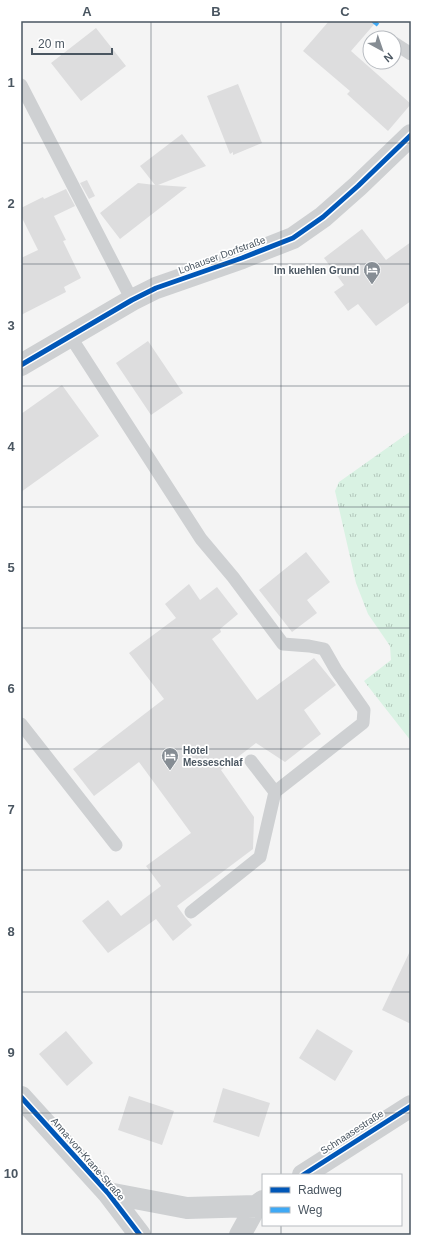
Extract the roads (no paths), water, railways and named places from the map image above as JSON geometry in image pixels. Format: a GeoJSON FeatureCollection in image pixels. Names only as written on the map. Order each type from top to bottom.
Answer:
{"type":"FeatureCollection","features":[{"type":"Feature","properties":{"kind":"street","name":"Lohauser Dorfstraße"},"geometry":{"type":"LineString","coordinates":[[21,365],[132,300],[156,288],[242,258],[293,238],[341,202],[411,134]]}},
{"type":"Feature","properties":{"kind":"street","name":"Anna-von-Krane-Straße"},"geometry":{"type":"LineString","coordinates":[[21,1097],[108,1193],[140,1235]]}},
{"type":"Feature","properties":{"kind":"street","name":"Schnaasestraße"},"geometry":{"type":"LineString","coordinates":[[305,1174],[411,1106]]}},
{"type":"Feature","properties":{"kind":"street"},"geometry":{"type":"LineString","coordinates":[[108,1193],[187,1208],[259,1203]]}},
{"type":"Feature","properties":{"kind":"street"},"geometry":{"type":"LineString","coordinates":[[240,1235],[259,1203]]}},
{"type":"Feature","properties":{"kind":"lane"},"geometry":{"type":"LineString","coordinates":[[402,48],[411,54]]}},
{"type":"Feature","properties":{"kind":"lane"},"geometry":{"type":"LineString","coordinates":[[21,85],[132,300]]}},
{"type":"Feature","properties":{"kind":"lane"},"geometry":{"type":"LineString","coordinates":[[70,336],[201,538],[232,576],[283,644],[324,649],[336,670],[364,710],[363,723],[275,792],[260,858],[191,912]]}},
{"type":"Feature","properties":{"kind":"lane"},"geometry":{"type":"LineString","coordinates":[[21,724],[116,845]]}},
{"type":"Feature","properties":{"kind":"lane"},"geometry":{"type":"LineString","coordinates":[[251,761],[275,792]]}},
{"type":"Feature","properties":{"kind":"place","name":"Im kuehlen Grund"},"geometry":{"type":"Point","coordinates":[372,285]}},
{"type":"Feature","properties":{"kind":"place","name":"Hotel Messeschlaf"},"geometry":{"type":"Point","coordinates":[170,771]}}]}
